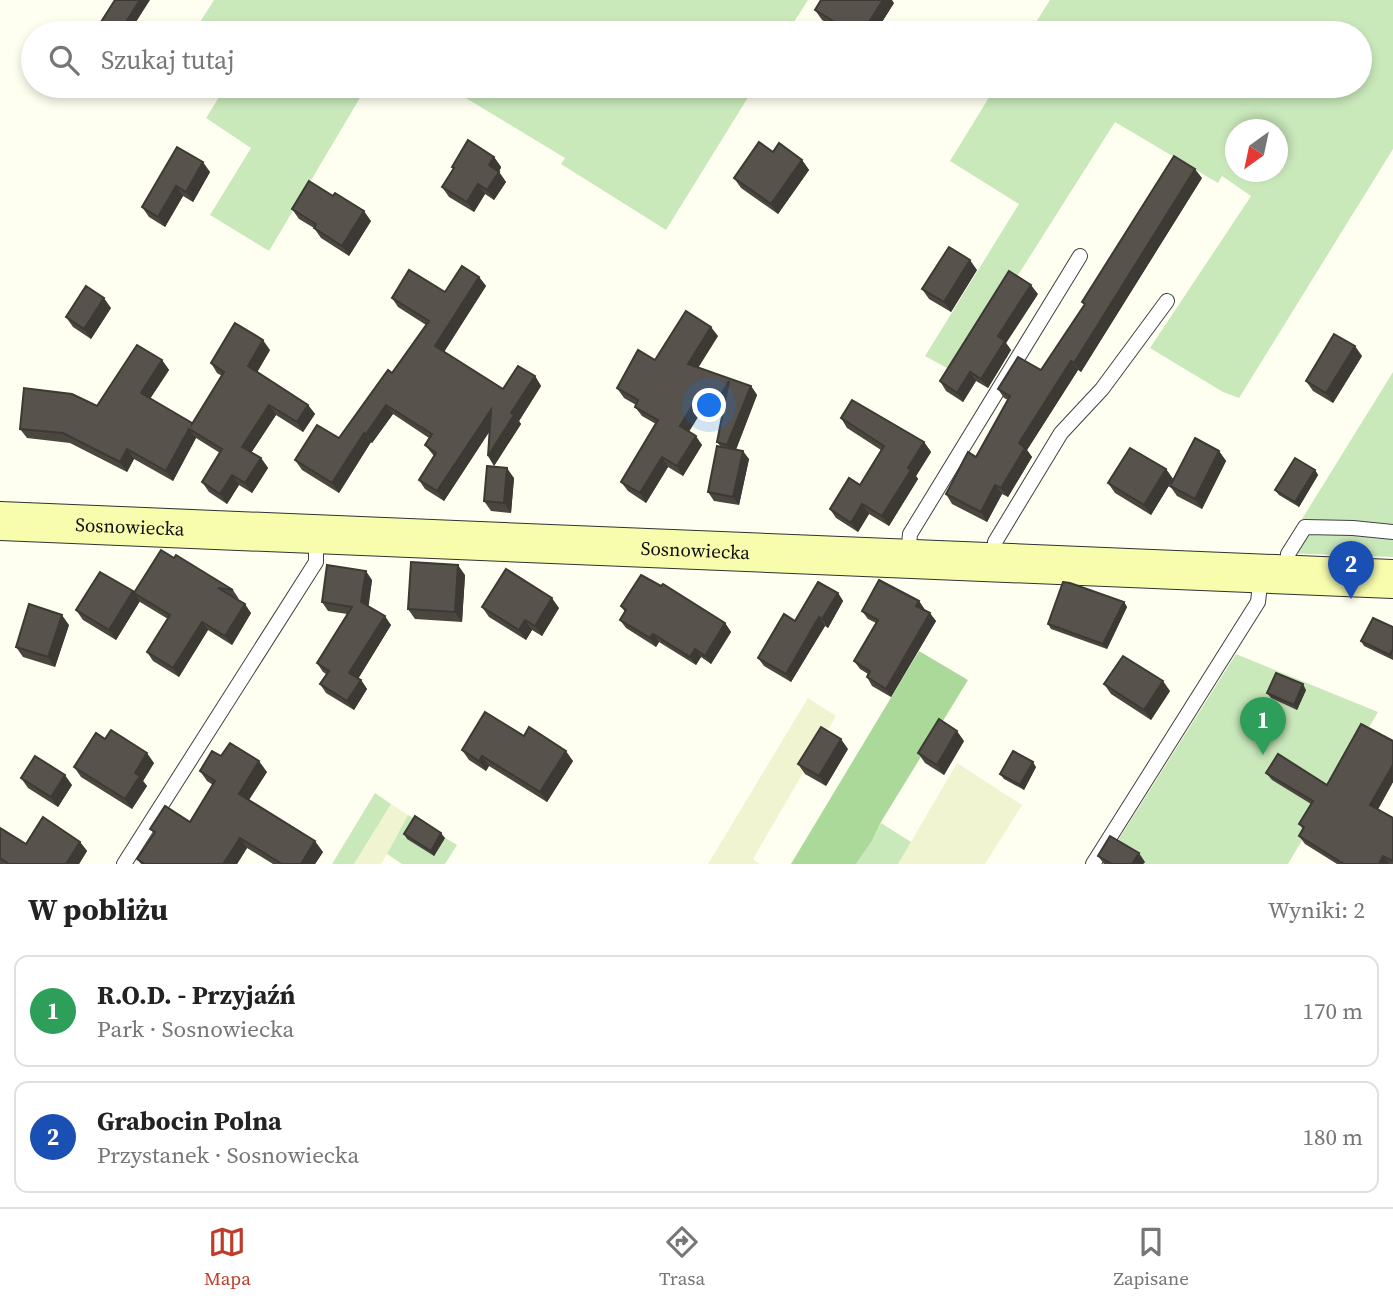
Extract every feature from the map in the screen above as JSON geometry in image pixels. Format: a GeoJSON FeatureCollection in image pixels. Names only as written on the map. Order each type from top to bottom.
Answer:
{"type":"FeatureCollection","features":[{"type":"Feature","properties":{"kind":"street","name":"Sosnowiecka"},"geometry":{"type":"LineString","coordinates":[[0,521],[1393,579]]}},
{"type":"Feature","properties":{"kind":"lane"},"geometry":{"type":"LineString","coordinates":[[908,558],[910,534],[1080,256]]}},
{"type":"Feature","properties":{"kind":"lane"},"geometry":{"type":"LineString","coordinates":[[995,561],[995,542],[1061,433],[1102,389],[1167,301]]}},
{"type":"Feature","properties":{"kind":"lane"},"geometry":{"type":"LineString","coordinates":[[1093,864],[1305,527],[1393,532]]}},
{"type":"Feature","properties":{"kind":"lane"},"geometry":{"type":"LineString","coordinates":[[124,864],[316,562],[316,535]]}},
{"type":"Feature","properties":{"kind":"green space"},"geometry":{"type":"Polygon","coordinates":[[[214,0],[808,0],[795,21],[201,21],[214,0]]]}},
{"type":"Feature","properties":{"kind":"green space"},"geometry":{"type":"Polygon","coordinates":[[[1050,0],[1393,0],[1393,149],[1239,398],[1223,392],[1150,348],[1251,196],[1231,182],[1288,182],[1288,119],[1225,119],[1225,178],[1222,176],[1218,183],[1115,122],[956,373],[925,356],[1019,204],[950,161],[989,98],[1372,98],[1372,21],[1037,21],[1050,0]]]}},
{"type":"Feature","properties":{"kind":"green space"},"geometry":{"type":"Polygon","coordinates":[[[218,98],[360,98],[269,251],[210,215],[251,148],[206,118],[218,98]]]}},
{"type":"Feature","properties":{"kind":"green space"},"geometry":{"type":"Polygon","coordinates":[[[466,98],[748,98],[666,230],[561,164],[565,158],[466,98]]]}},
{"type":"Feature","properties":{"kind":"green space"},"geometry":{"type":"Polygon","coordinates":[[[1393,372],[1393,557],[1281,553],[1393,372]]]}},
{"type":"Feature","properties":{"kind":"green space"},"geometry":{"type":"Polygon","coordinates":[[[919,651],[968,680],[872,841],[856,864],[791,864],[919,651]]]}},
{"type":"Feature","properties":{"kind":"green space"},"geometry":{"type":"Polygon","coordinates":[[[1236,654],[1378,712],[1288,864],[1103,864],[1236,654]]]}},
{"type":"Feature","properties":{"kind":"green space"},"geometry":{"type":"Polygon","coordinates":[[[808,698],[836,716],[753,859],[760,864],[708,864],[808,698]]]}},
{"type":"Feature","properties":{"kind":"green space"},"geometry":{"type":"Polygon","coordinates":[[[957,763],[1022,805],[985,864],[898,864],[957,763]]]}},
{"type":"Feature","properties":{"kind":"green space"},"geometry":{"type":"Polygon","coordinates":[[[375,793],[391,804],[354,864],[332,864],[375,793]]]}},
{"type":"Feature","properties":{"kind":"green space"},"geometry":{"type":"Polygon","coordinates":[[[391,804],[408,815],[381,864],[354,864],[391,804]]]}},
{"type":"Feature","properties":{"kind":"green space"},"geometry":{"type":"Polygon","coordinates":[[[408,815],[457,845],[445,864],[402,864],[387,854],[408,815]]]}},
{"type":"Feature","properties":{"kind":"green space"},"geometry":{"type":"Polygon","coordinates":[[[881,823],[911,842],[898,864],[856,864],[872,841],[881,823]]]}},
{"type":"Feature","properties":{"kind":"building"},"geometry":{"type":"Polygon","coordinates":[[[115,0],[140,0],[127,21],[102,21],[115,0]]]}},
{"type":"Feature","properties":{"kind":"building"},"geometry":{"type":"Polygon","coordinates":[[[821,0],[883,0],[870,21],[833,21],[815,10],[821,0]]]}},
{"type":"Feature","properties":{"kind":"building"},"geometry":{"type":"Polygon","coordinates":[[[468,140],[494,157],[489,165],[499,172],[487,190],[478,184],[467,202],[442,187],[468,140]]]}},
{"type":"Feature","properties":{"kind":"building"},"geometry":{"type":"Polygon","coordinates":[[[759,142],[773,152],[779,143],[802,160],[771,204],[734,178],[759,142]]]}},
{"type":"Feature","properties":{"kind":"building"},"geometry":{"type":"Polygon","coordinates":[[[177,147],[203,162],[186,192],[176,186],[158,217],[142,207],[177,147]]]}},
{"type":"Feature","properties":{"kind":"building"},"geometry":{"type":"Polygon","coordinates":[[[1174,156],[1195,169],[1074,363],[1071,361],[1019,443],[1025,448],[1001,488],[995,485],[981,512],[946,494],[968,452],[976,457],[1010,396],[998,389],[1018,357],[1041,370],[1085,304],[1082,302],[1174,156]]]}},
{"type":"Feature","properties":{"kind":"building"},"geometry":{"type":"Polygon","coordinates":[[[309,181],[364,211],[342,246],[314,228],[316,224],[292,209],[309,181]]]}},
{"type":"Feature","properties":{"kind":"building"},"geometry":{"type":"Polygon","coordinates":[[[949,247],[970,260],[944,302],[922,289],[949,247]]]}},
{"type":"Feature","properties":{"kind":"building"},"geometry":{"type":"Polygon","coordinates":[[[462,266],[479,277],[435,346],[503,389],[518,366],[535,376],[488,456],[491,410],[437,491],[419,480],[436,453],[425,445],[432,434],[386,405],[366,434],[364,433],[332,483],[295,460],[317,425],[339,438],[388,370],[392,373],[429,321],[392,298],[409,270],[445,292],[462,266]]]}},
{"type":"Feature","properties":{"kind":"building"},"geometry":{"type":"Polygon","coordinates":[[[1009,271],[1031,285],[998,336],[1005,341],[981,379],[970,372],[957,393],[940,381],[1009,271]]]}},
{"type":"Feature","properties":{"kind":"building"},"geometry":{"type":"Polygon","coordinates":[[[86,286],[104,298],[84,329],[66,317],[86,286]]]}},
{"type":"Feature","properties":{"kind":"building"},"geometry":{"type":"Polygon","coordinates":[[[686,311],[711,327],[688,364],[751,386],[727,445],[717,442],[729,381],[717,402],[699,395],[680,426],[696,436],[677,466],[662,457],[640,493],[621,482],[658,420],[635,407],[638,400],[617,388],[638,350],[655,360],[686,311]]]}},
{"type":"Feature","properties":{"kind":"building"},"geometry":{"type":"Polygon","coordinates":[[[235,323],[263,340],[248,366],[308,405],[297,422],[269,405],[242,447],[261,458],[245,483],[232,475],[220,494],[202,482],[222,449],[189,429],[166,471],[127,449],[120,462],[63,433],[20,429],[24,388],[72,394],[97,406],[137,345],[162,360],[141,393],[192,424],[224,372],[211,363],[235,323]]]}},
{"type":"Feature","properties":{"kind":"building"},"geometry":{"type":"Polygon","coordinates":[[[1334,334],[1355,346],[1326,393],[1306,381],[1334,334]]]}},
{"type":"Feature","properties":{"kind":"building"},"geometry":{"type":"Polygon","coordinates":[[[852,400],[924,442],[908,468],[911,470],[882,516],[862,504],[851,523],[830,509],[849,478],[860,485],[884,446],[841,418],[852,400]]]}},
{"type":"Feature","properties":{"kind":"building"},"geometry":{"type":"Polygon","coordinates":[[[1195,438],[1219,451],[1195,499],[1170,486],[1195,438]]]}},
{"type":"Feature","properties":{"kind":"building"},"geometry":{"type":"Polygon","coordinates":[[[717,446],[743,451],[733,497],[708,492],[717,446]]]}},
{"type":"Feature","properties":{"kind":"building"},"geometry":{"type":"Polygon","coordinates":[[[1130,448],[1166,469],[1144,505],[1108,483],[1130,448]]]}},
{"type":"Feature","properties":{"kind":"building"},"geometry":{"type":"Polygon","coordinates":[[[1295,458],[1315,470],[1295,502],[1275,490],[1295,458]]]}},
{"type":"Feature","properties":{"kind":"building"},"geometry":{"type":"Polygon","coordinates":[[[487,466],[507,468],[504,503],[484,501],[487,466]]]}},
{"type":"Feature","properties":{"kind":"building"},"geometry":{"type":"Polygon","coordinates":[[[161,550],[174,558],[176,555],[233,590],[218,588],[245,604],[225,636],[202,622],[173,668],[147,652],[170,615],[134,593],[161,550]]]}},
{"type":"Feature","properties":{"kind":"building"},"geometry":{"type":"Polygon","coordinates":[[[411,562],[458,565],[455,612],[408,609],[411,562]]]}},
{"type":"Feature","properties":{"kind":"building"},"geometry":{"type":"Polygon","coordinates":[[[327,565],[366,571],[361,602],[385,616],[349,673],[361,680],[347,701],[320,684],[329,671],[317,663],[352,607],[322,602],[327,565]]]}},
{"type":"Feature","properties":{"kind":"building"},"geometry":{"type":"Polygon","coordinates":[[[506,569],[552,598],[535,626],[525,620],[519,630],[482,607],[506,569]]]}},
{"type":"Feature","properties":{"kind":"building"},"geometry":{"type":"Polygon","coordinates":[[[100,572],[133,591],[109,630],[76,610],[100,572]]]}},
{"type":"Feature","properties":{"kind":"building"},"geometry":{"type":"Polygon","coordinates":[[[641,575],[661,586],[663,584],[725,623],[705,656],[695,649],[690,657],[653,634],[650,638],[620,620],[626,610],[621,606],[641,575]]]}},
{"type":"Feature","properties":{"kind":"building"},"geometry":{"type":"Polygon","coordinates":[[[879,580],[919,601],[916,606],[930,613],[886,689],[867,677],[870,671],[854,661],[878,620],[862,611],[879,580]]]}},
{"type":"Feature","properties":{"kind":"building"},"geometry":{"type":"Polygon","coordinates":[[[818,582],[838,593],[822,619],[819,617],[786,674],[758,658],[784,614],[795,621],[818,582]]]}},
{"type":"Feature","properties":{"kind":"building"},"geometry":{"type":"Polygon","coordinates":[[[1063,582],[1124,602],[1103,644],[1048,624],[1063,582]]]}},
{"type":"Feature","properties":{"kind":"building"},"geometry":{"type":"Polygon","coordinates":[[[29,604],[62,615],[48,657],[16,647],[29,604]]]}},
{"type":"Feature","properties":{"kind":"building"},"geometry":{"type":"Polygon","coordinates":[[[1373,618],[1393,627],[1393,649],[1390,655],[1361,641],[1373,618]]]}},
{"type":"Feature","properties":{"kind":"building"},"geometry":{"type":"Polygon","coordinates":[[[1123,656],[1163,681],[1144,710],[1104,684],[1123,656]]]}},
{"type":"Feature","properties":{"kind":"building"},"geometry":{"type":"Polygon","coordinates":[[[1276,673],[1303,684],[1294,705],[1267,693],[1276,673]]]}},
{"type":"Feature","properties":{"kind":"building"},"geometry":{"type":"Polygon","coordinates":[[[485,712],[524,736],[529,727],[566,751],[540,792],[482,756],[479,761],[462,750],[485,712]]]}},
{"type":"Feature","properties":{"kind":"building"},"geometry":{"type":"Polygon","coordinates":[[[939,719],[957,731],[937,765],[918,753],[939,719]]]}},
{"type":"Feature","properties":{"kind":"building"},"geometry":{"type":"Polygon","coordinates":[[[1361,724],[1393,741],[1393,765],[1370,805],[1393,818],[1393,861],[1383,856],[1379,864],[1344,864],[1299,836],[1304,827],[1299,824],[1313,801],[1266,773],[1278,754],[1327,785],[1361,724]]]}},
{"type":"Feature","properties":{"kind":"building"},"geometry":{"type":"Polygon","coordinates":[[[821,727],[841,739],[819,776],[798,764],[821,727]]]}},
{"type":"Feature","properties":{"kind":"building"},"geometry":{"type":"Polygon","coordinates":[[[111,730],[147,753],[135,773],[140,776],[125,799],[74,767],[96,733],[105,739],[111,730]]]}},
{"type":"Feature","properties":{"kind":"building"},"geometry":{"type":"Polygon","coordinates":[[[230,743],[259,761],[239,794],[315,841],[301,864],[282,864],[240,838],[223,864],[145,864],[137,859],[155,832],[150,829],[165,806],[190,822],[215,781],[200,771],[212,751],[221,756],[230,743]]]}},
{"type":"Feature","properties":{"kind":"building"},"geometry":{"type":"Polygon","coordinates":[[[1013,751],[1033,762],[1020,785],[1000,774],[1013,751]]]}},
{"type":"Feature","properties":{"kind":"building"},"geometry":{"type":"Polygon","coordinates":[[[35,756],[65,775],[51,797],[21,778],[35,756]]]}},
{"type":"Feature","properties":{"kind":"building"},"geometry":{"type":"Polygon","coordinates":[[[415,816],[441,833],[431,851],[404,834],[415,816]]]}},
{"type":"Feature","properties":{"kind":"building"},"geometry":{"type":"Polygon","coordinates":[[[43,817],[80,842],[66,864],[9,864],[0,858],[0,828],[26,844],[43,817]]]}},
{"type":"Feature","properties":{"kind":"building"},"geometry":{"type":"Polygon","coordinates":[[[1110,836],[1139,853],[1132,864],[1112,864],[1098,856],[1110,836]]]}},
{"type":"Feature","properties":{"kind":"place","name":"Grabocin Polna"},"geometry":{"type":"Point","coordinates":[1351,599]}},
{"type":"Feature","properties":{"kind":"place","name":"R.O.D. - Przyjaźń"},"geometry":{"type":"Point","coordinates":[1263,755]}}]}
